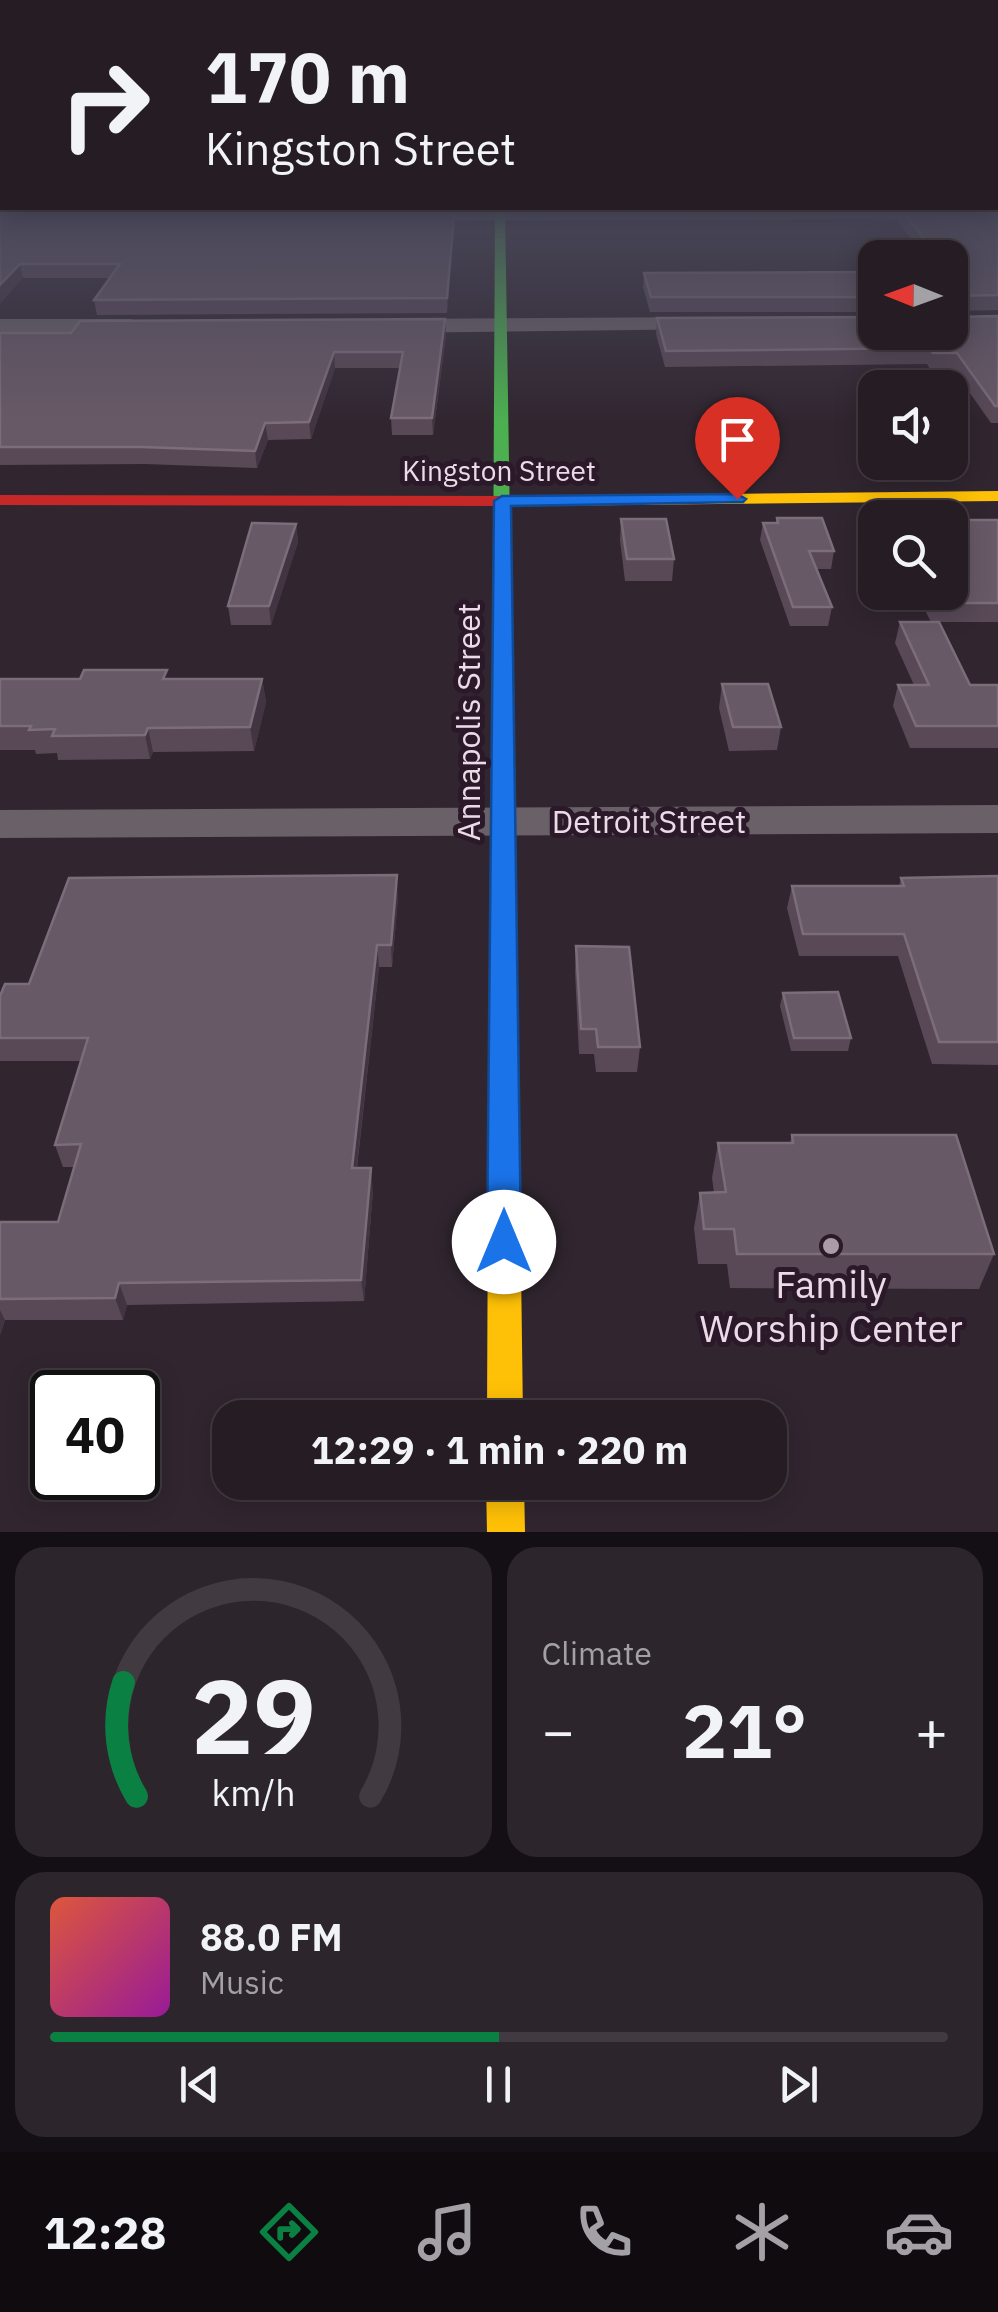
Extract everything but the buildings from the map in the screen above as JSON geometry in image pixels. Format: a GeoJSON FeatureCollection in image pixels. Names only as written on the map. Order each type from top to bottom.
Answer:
{"type":"FeatureCollection","features":[{"type":"Feature","properties":{"kind":"street","name":"Annapolis Street"},"geometry":{"type":"LineString","coordinates":[[500,278],[505,1400]]}},
{"type":"Feature","properties":{"kind":"street"},"geometry":{"type":"LineString","coordinates":[[376,326],[737,324]]}},
{"type":"Feature","properties":{"kind":"street"},"geometry":{"type":"LineString","coordinates":[[0,326],[158,326]]}},
{"type":"Feature","properties":{"kind":"street","name":"Kingston Street"},"geometry":{"type":"LineString","coordinates":[[0,500],[502,501],[998,496]]}},
{"type":"Feature","properties":{"kind":"street","name":"Detroit Street"},"geometry":{"type":"LineString","coordinates":[[0,824],[998,820]]}},
{"type":"Feature","properties":{"kind":"street"},"geometry":{"type":"LineString","coordinates":[[505,1500],[506,1532]]}},
{"type":"Feature","properties":{"kind":"traffic: fast"},"geometry":{"type":"LineString","coordinates":[[500,278],[502,589]]}},
{"type":"Feature","properties":{"kind":"traffic: slow"},"geometry":{"type":"LineString","coordinates":[[534,501],[998,496]]}},
{"type":"Feature","properties":{"kind":"traffic: slow"},"geometry":{"type":"LineString","coordinates":[[504,1191],[505,1400]]}},
{"type":"Feature","properties":{"kind":"traffic: slow"},"geometry":{"type":"LineString","coordinates":[[505,1500],[506,1532]]}},
{"type":"Feature","properties":{"kind":"traffic: jam"},"geometry":{"type":"LineString","coordinates":[[0,500],[534,501]]}},
{"type":"Feature","properties":{"kind":"traffic: jam"},"geometry":{"type":"LineString","coordinates":[[502,589],[504,1191]]}},
{"type":"Feature","properties":{"kind":"place","name":"Family Worship Center"},"geometry":{"type":"Point","coordinates":[831,1246]}},
{"type":"Feature","properties":{"kind":"route"},"geometry":{"type":"LineString","coordinates":[[504,1242],[502,501],[737,499]]}}]}
